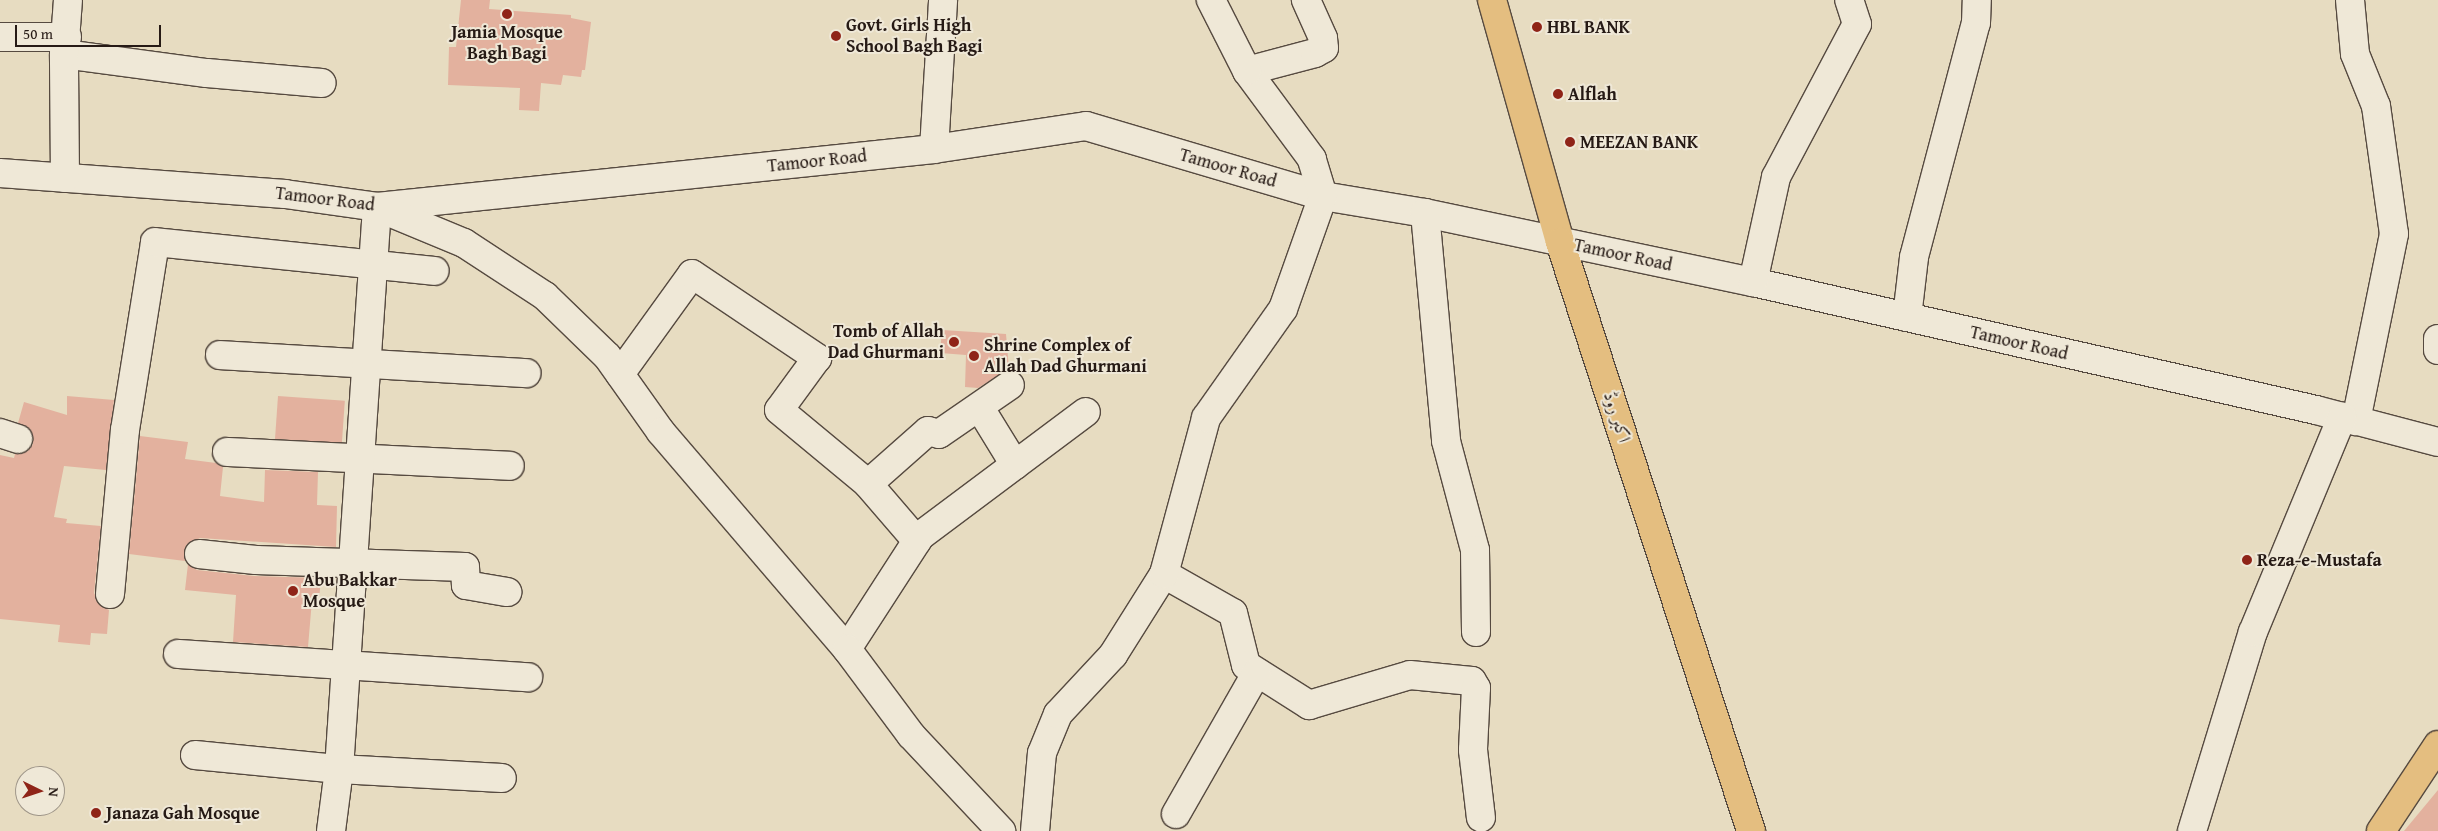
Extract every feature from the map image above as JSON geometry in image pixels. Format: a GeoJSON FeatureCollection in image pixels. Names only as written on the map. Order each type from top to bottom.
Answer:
{"type":"FeatureCollection","features":[{"type":"Feature","properties":{"kind":"main road","name":"اکبر روڈ"},"geometry":{"type":"LineString","coordinates":[[1492,0],[1560,242],[1751,831]]}},
{"type":"Feature","properties":{"kind":"main road"},"geometry":{"type":"LineString","coordinates":[[2380,831],[2438,745]]}},
{"type":"Feature","properties":{"kind":"street"},"geometry":{"type":"LineString","coordinates":[[65,178],[65,46],[68,0]]}},
{"type":"Feature","properties":{"kind":"street"},"geometry":{"type":"LineString","coordinates":[[934,149],[943,0]]}},
{"type":"Feature","properties":{"kind":"street"},"geometry":{"type":"LineString","coordinates":[[1035,831],[1042,753],[1058,714],[1113,655],[1164,574],[1206,418],[1284,309],[1323,196],[1312,159],[1247,71],[1211,0]]}},
{"type":"Feature","properties":{"kind":"street"},"geometry":{"type":"LineString","coordinates":[[1247,71],[1315,54],[1324,48],[1324,38],[1306,0]]}},
{"type":"Feature","properties":{"kind":"street"},"geometry":{"type":"LineString","coordinates":[[1752,282],[1776,177],[1857,24],[1849,0]]}},
{"type":"Feature","properties":{"kind":"street"},"geometry":{"type":"LineString","coordinates":[[1907,318],[1914,258],[1976,23],[1977,0]]}},
{"type":"Feature","properties":{"kind":"street"},"geometry":{"type":"LineString","coordinates":[[2192,831],[2253,632],[2349,419],[2394,234],[2376,106],[2355,54],[2350,0]]}},
{"type":"Feature","properties":{"kind":"street"},"geometry":{"type":"LineString","coordinates":[[0,37],[65,46],[207,73],[322,83]]}},
{"type":"Feature","properties":{"kind":"street","name":"Tamoor Road"},"geometry":{"type":"LineString","coordinates":[[0,173],[286,194],[377,206],[934,149],[1086,126],[1323,196],[1425,213],[1752,282],[2349,419],[2438,442]]}},
{"type":"Feature","properties":{"kind":"street"},"geometry":{"type":"LineString","coordinates":[[332,831],[339,769],[377,206],[464,243],[545,296],[607,356],[661,432],[847,649],[910,735],[1001,831]]}},
{"type":"Feature","properties":{"kind":"street"},"geometry":{"type":"LineString","coordinates":[[1425,213],[1446,442],[1475,550],[1476,632]]}},
{"type":"Feature","properties":{"kind":"street"},"geometry":{"type":"LineString","coordinates":[[110,594],[125,430],[155,242],[435,271]]}},
{"type":"Feature","properties":{"kind":"street"},"geometry":{"type":"LineString","coordinates":[[620,374],[692,274],[817,358],[779,410],[868,484],[917,541]]}},
{"type":"Feature","properties":{"kind":"street"},"geometry":{"type":"LineString","coordinates":[[2438,339],[2438,350]]}},
{"type":"Feature","properties":{"kind":"street"},"geometry":{"type":"LineString","coordinates":[[220,355],[366,362],[526,373]]}},
{"type":"Feature","properties":{"kind":"street"},"geometry":{"type":"LineString","coordinates":[[868,484],[928,431],[939,434],[980,408],[1010,385]]}},
{"type":"Feature","properties":{"kind":"street"},"geometry":{"type":"LineString","coordinates":[[980,408],[1015,465]]}},
{"type":"Feature","properties":{"kind":"street"},"geometry":{"type":"LineString","coordinates":[[847,649],[917,541],[1086,412]]}},
{"type":"Feature","properties":{"kind":"street"},"geometry":{"type":"LineString","coordinates":[[227,452],[359,457],[510,466]]}},
{"type":"Feature","properties":{"kind":"street"},"geometry":{"type":"LineString","coordinates":[[199,554],[256,560],[465,567],[466,586],[507,592]]}},
{"type":"Feature","properties":{"kind":"street"},"geometry":{"type":"LineString","coordinates":[[1164,574],[1233,613],[1246,665],[1308,705],[1410,675],[1472,681],[1476,688],[1473,750],[1481,818]]}},
{"type":"Feature","properties":{"kind":"street"},"geometry":{"type":"LineString","coordinates":[[178,654],[528,677]]}},
{"type":"Feature","properties":{"kind":"street"},"geometry":{"type":"LineString","coordinates":[[1176,814],[1257,672]]}},
{"type":"Feature","properties":{"kind":"street"},"geometry":{"type":"LineString","coordinates":[[195,755],[339,769],[502,778]]}},
{"type":"Feature","properties":{"kind":"building"},"geometry":{"type":"Polygon","coordinates":[[[461,0],[490,0],[489,9],[571,15],[571,18],[591,22],[585,70],[582,70],[581,77],[563,75],[561,85],[541,83],[539,111],[519,110],[520,88],[448,85],[449,47],[456,47],[461,0]]]}},
{"type":"Feature","properties":{"kind":"building","name":"Shrine Complex of Allah Dad Ghurmani"},"geometry":{"type":"Polygon","coordinates":[[[942,330],[1006,334],[1009,369],[978,388],[965,387],[966,355],[940,353],[942,330]]]}},
{"type":"Feature","properties":{"kind":"building"},"geometry":{"type":"Polygon","coordinates":[[[67,396],[114,400],[106,470],[64,466],[54,517],[67,519],[66,523],[101,526],[94,593],[101,606],[109,610],[107,634],[91,633],[90,645],[58,642],[60,625],[0,619],[0,455],[14,458],[15,454],[28,451],[33,444],[30,429],[18,423],[24,402],[67,415],[67,396]]]}},
{"type":"Feature","properties":{"kind":"building"},"geometry":{"type":"Polygon","coordinates":[[[278,396],[345,401],[342,444],[275,439],[278,396]]]}},
{"type":"Feature","properties":{"kind":"building"},"geometry":{"type":"Polygon","coordinates":[[[140,436],[188,442],[185,459],[216,463],[223,467],[220,496],[264,502],[265,470],[318,472],[317,505],[337,506],[336,547],[200,538],[186,545],[185,561],[129,554],[140,436]]]}},
{"type":"Feature","properties":{"kind":"building"},"geometry":{"type":"Polygon","coordinates":[[[188,564],[197,570],[254,576],[321,578],[319,600],[312,600],[308,647],[233,642],[236,595],[185,590],[188,564]]]}},
{"type":"Feature","properties":{"kind":"building"},"geometry":{"type":"Polygon","coordinates":[[[2438,790],[2438,831],[2404,831],[2438,790]]]}},
{"type":"Feature","properties":{"kind":"place","name":"Jamia Mosque Bagh Bagi"},"geometry":{"type":"Point","coordinates":[507,14]}},
{"type":"Feature","properties":{"kind":"place","name":"HBL BANK"},"geometry":{"type":"Point","coordinates":[1537,27]}},
{"type":"Feature","properties":{"kind":"place","name":"Govt. Girls High School Bagh Bagi"},"geometry":{"type":"Point","coordinates":[836,36]}},
{"type":"Feature","properties":{"kind":"place","name":"Alflah"},"geometry":{"type":"Point","coordinates":[1558,94]}},
{"type":"Feature","properties":{"kind":"place","name":"MEEZAN BANK"},"geometry":{"type":"Point","coordinates":[1570,142]}},
{"type":"Feature","properties":{"kind":"place","name":"Tomb of Allah Dad Ghurmani"},"geometry":{"type":"Point","coordinates":[954,342]}},
{"type":"Feature","properties":{"kind":"place","name":"Shrine Complex of Allah Dad Ghurmani"},"geometry":{"type":"Point","coordinates":[974,356]}},
{"type":"Feature","properties":{"kind":"place","name":"Reza-e-Mustafa"},"geometry":{"type":"Point","coordinates":[2247,560]}},
{"type":"Feature","properties":{"kind":"place","name":"Abu Bakkar Mosque"},"geometry":{"type":"Point","coordinates":[293,591]}},
{"type":"Feature","properties":{"kind":"place","name":"Janaza Gah Mosque"},"geometry":{"type":"Point","coordinates":[96,813]}}]}
